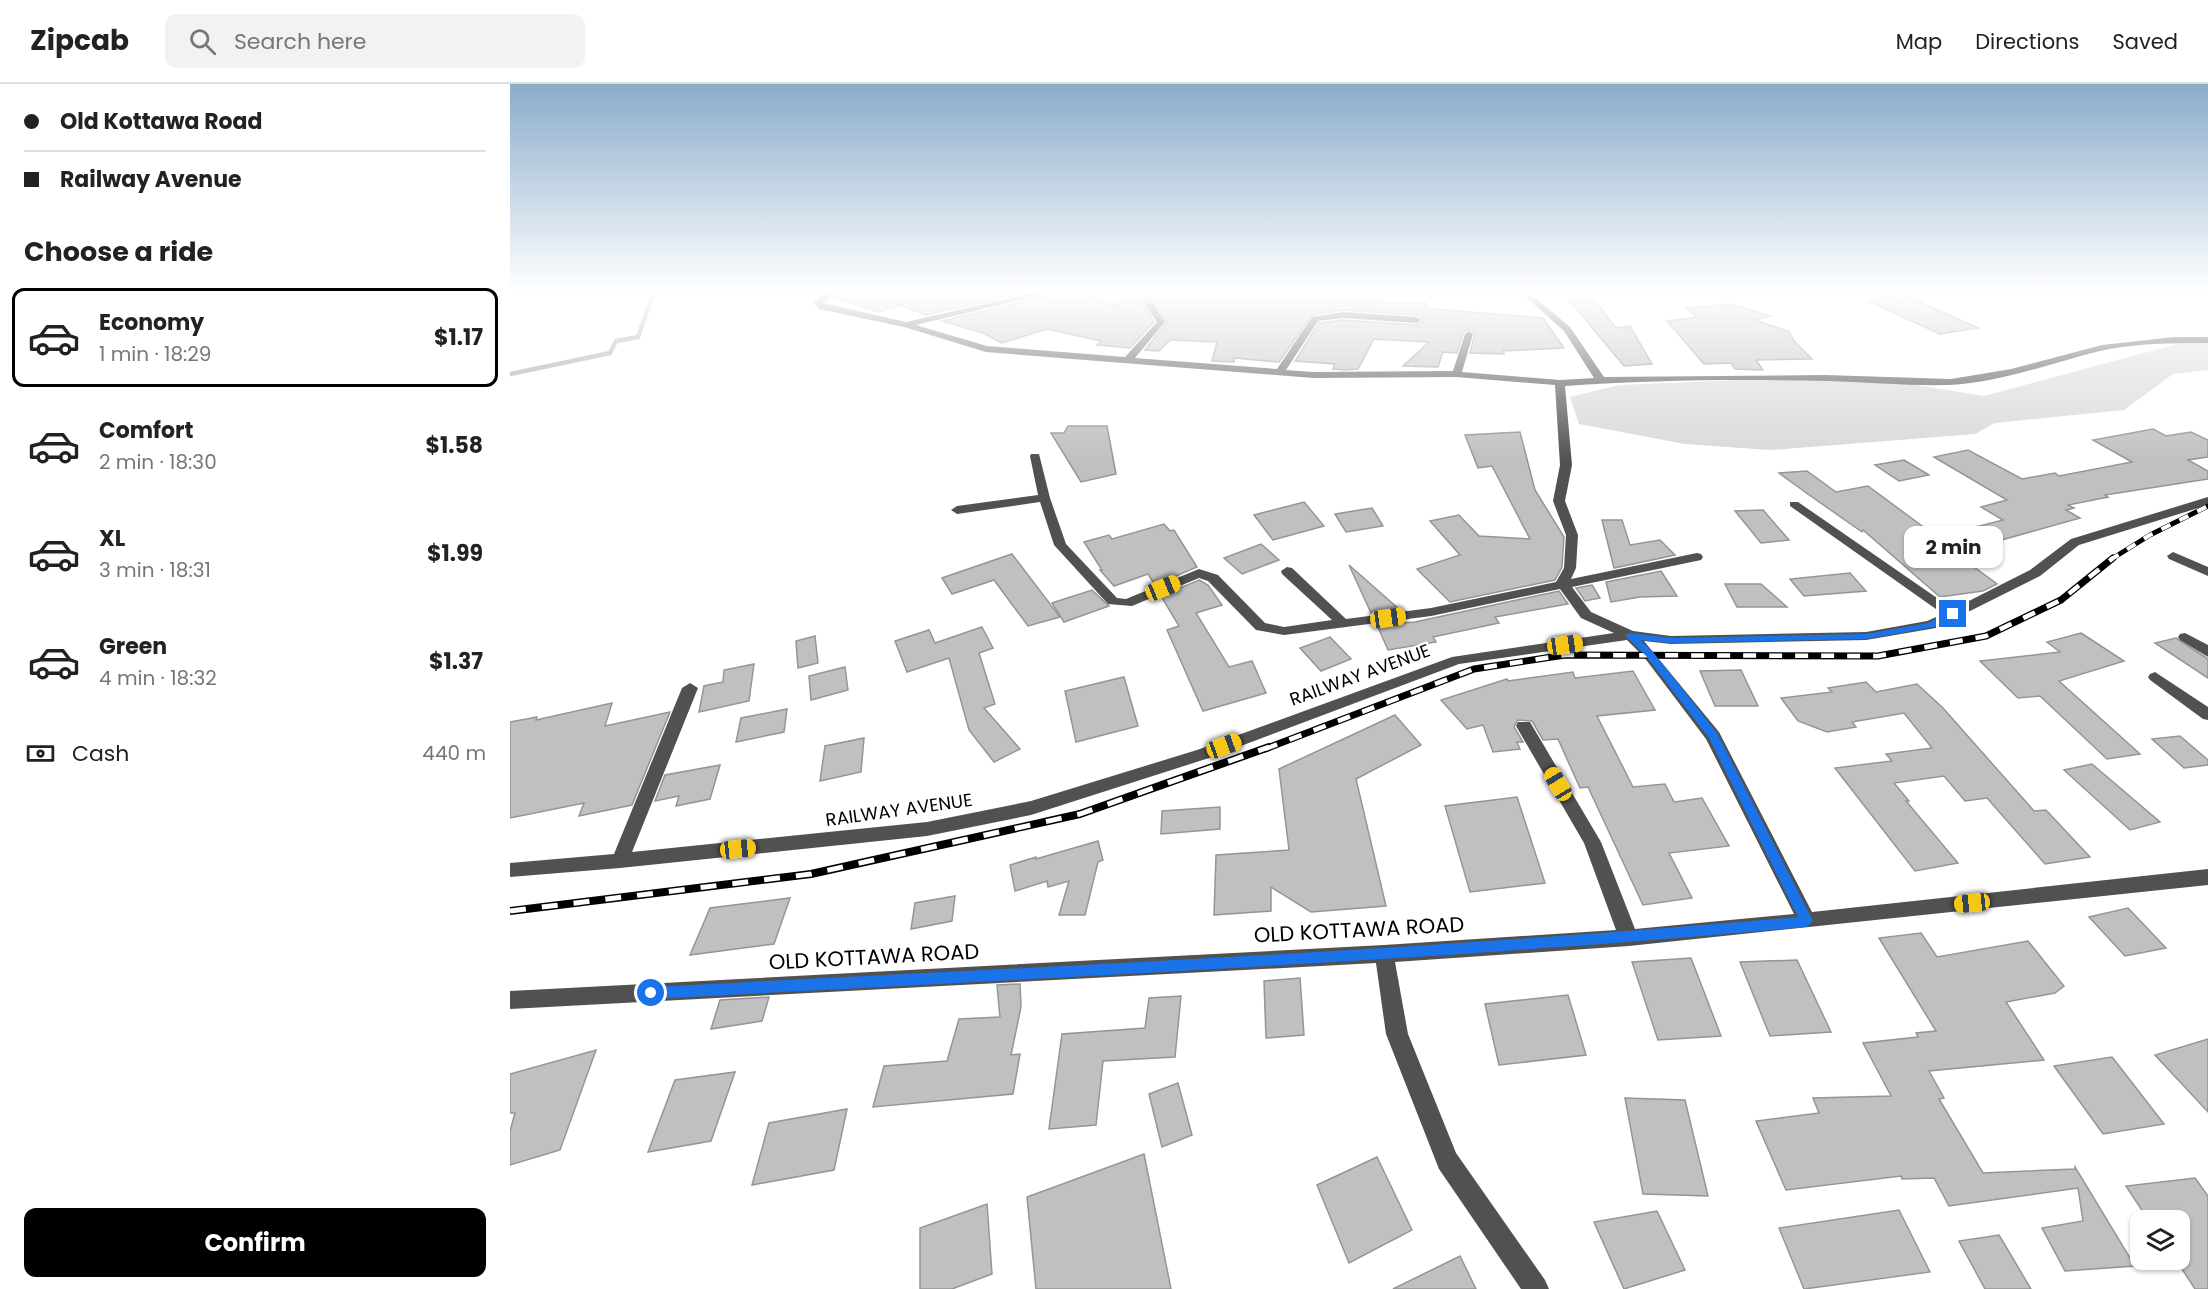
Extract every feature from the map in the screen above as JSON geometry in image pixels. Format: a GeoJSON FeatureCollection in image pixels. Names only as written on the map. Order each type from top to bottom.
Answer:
{"type":"FeatureCollection","features":[{"type":"Feature","properties":{"kind":"street"},"geometry":{"type":"LineString","coordinates":[[984,347],[1314,375],[1457,374],[1560,383],[1635,378],[1825,378],[1951,382],[2012,372],[2109,347]]}},
{"type":"Feature","properties":{"kind":"street"},"geometry":{"type":"LineString","coordinates":[[1128,360],[1139,347]]}},
{"type":"Feature","properties":{"kind":"street"},"geometry":{"type":"LineString","coordinates":[[1280,372],[1296,347]]}},
{"type":"Feature","properties":{"kind":"street"},"geometry":{"type":"LineString","coordinates":[[1457,374],[1465,347]]}},
{"type":"Feature","properties":{"kind":"street"},"geometry":{"type":"LineString","coordinates":[[1579,347],[1602,382]]}},
{"type":"Feature","properties":{"kind":"street"},"geometry":{"type":"LineString","coordinates":[[1560,383],[1566,465],[1559,501],[1572,535],[1570,568],[1562,583]]}},
{"type":"Feature","properties":{"kind":"street"},"geometry":{"type":"LineString","coordinates":[[1035,456],[1044,498],[1060,545],[1113,601],[1127,603],[1199,573],[1213,578],[1261,627],[1284,631],[1431,612],[1562,583],[1697,557]]}},
{"type":"Feature","properties":{"kind":"street"},"geometry":{"type":"LineString","coordinates":[[957,510],[1044,498]]}},
{"type":"Feature","properties":{"kind":"street","name":"RAILWAY AVENUE"},"geometry":{"type":"LineString","coordinates":[[510,870],[620,861],[927,829],[1031,808],[1203,754],[1457,660],[1630,635],[1671,640],[1866,636],[1931,625],[2035,573],[2075,542],[2208,501]]}},
{"type":"Feature","properties":{"kind":"street"},"geometry":{"type":"LineString","coordinates":[[1794,504],[1953,614]]}},
{"type":"Feature","properties":{"kind":"street"},"geometry":{"type":"LineString","coordinates":[[2174,556],[2208,572]]}},
{"type":"Feature","properties":{"kind":"street"},"geometry":{"type":"LineString","coordinates":[[1287,571],[1344,624]]}},
{"type":"Feature","properties":{"kind":"street"},"geometry":{"type":"LineString","coordinates":[[1562,583],[1586,615],[1630,635],[1649,654],[1713,736],[1806,921]]}},
{"type":"Feature","properties":{"kind":"street"},"geometry":{"type":"LineString","coordinates":[[2185,637],[2208,652]]}},
{"type":"Feature","properties":{"kind":"street"},"geometry":{"type":"LineString","coordinates":[[2155,677],[2208,715]]}},
{"type":"Feature","properties":{"kind":"street"},"geometry":{"type":"LineString","coordinates":[[620,861],[690,688]]}},
{"type":"Feature","properties":{"kind":"street"},"geometry":{"type":"LineString","coordinates":[[1524,726],[1592,842],[1629,938]]}},
{"type":"Feature","properties":{"kind":"street","name":"OLD KOTTAWA ROAD"},"geometry":{"type":"LineString","coordinates":[[510,1000],[1384,954],[1629,938],[2208,877]]}},
{"type":"Feature","properties":{"kind":"street"},"geometry":{"type":"LineString","coordinates":[[1384,954],[1397,1034],[1447,1161],[1536,1289]]}},
{"type":"Feature","properties":{"kind":"shaded area"},"geometry":{"type":"Polygon","coordinates":[[[2165,347],[2208,347],[2208,370],[2173,374],[2124,410],[1995,423],[1975,434],[1770,450],[1685,444],[1579,424],[1570,397],[1619,385],[1764,379],[1874,378],[1984,396],[2165,347]]]}},
{"type":"Feature","properties":{"kind":"building"},"geometry":{"type":"Polygon","coordinates":[[[1147,347],[1163,347],[1159,351],[1145,350],[1147,347]]]}},
{"type":"Feature","properties":{"kind":"building"},"geometry":{"type":"Polygon","coordinates":[[[1216,347],[1289,347],[1279,362],[1234,358],[1234,362],[1212,361],[1216,347]]]}},
{"type":"Feature","properties":{"kind":"building"},"geometry":{"type":"Polygon","coordinates":[[[1304,347],[1370,347],[1358,369],[1333,369],[1335,364],[1295,361],[1304,347]]]}},
{"type":"Feature","properties":{"kind":"building"},"geometry":{"type":"Polygon","coordinates":[[[1423,347],[1459,347],[1457,353],[1443,352],[1438,367],[1403,366],[1423,347]]]}},
{"type":"Feature","properties":{"kind":"building"},"geometry":{"type":"Polygon","coordinates":[[[1471,347],[1564,348],[1503,351],[1504,354],[1470,353],[1471,347]]]}},
{"type":"Feature","properties":{"kind":"building"},"geometry":{"type":"Polygon","coordinates":[[[1608,347],[1642,347],[1652,364],[1624,366],[1608,347]]]}},
{"type":"Feature","properties":{"kind":"building"},"geometry":{"type":"Polygon","coordinates":[[[1690,347],[1800,347],[1812,359],[1756,360],[1763,370],[1735,369],[1731,363],[1704,364],[1690,347]]]}},
{"type":"Feature","properties":{"kind":"building"},"geometry":{"type":"Polygon","coordinates":[[[1068,426],[1107,426],[1116,474],[1081,482],[1051,433],[1064,433],[1068,426]]]}},
{"type":"Feature","properties":{"kind":"building"},"geometry":{"type":"Polygon","coordinates":[[[2153,429],[2166,436],[2191,432],[2208,440],[2208,457],[2188,460],[2208,471],[2208,479],[2105,495],[2108,497],[2068,505],[2074,508],[2066,510],[2080,518],[1955,553],[1997,584],[1983,591],[1940,597],[1863,530],[1862,532],[1779,473],[1807,471],[1836,492],[1868,486],[1937,537],[2003,520],[1981,507],[2007,500],[1934,457],[1968,450],[2022,479],[2055,473],[2059,476],[2132,462],[2093,440],[2153,429]]]}},
{"type":"Feature","properties":{"kind":"building"},"geometry":{"type":"Polygon","coordinates":[[[1520,432],[1535,490],[1564,537],[1562,567],[1555,580],[1450,602],[1417,569],[1460,555],[1430,521],[1459,515],[1479,536],[1530,539],[1492,466],[1478,468],[1465,435],[1520,432]]]}},
{"type":"Feature","properties":{"kind":"building"},"geometry":{"type":"Polygon","coordinates":[[[1904,460],[1929,475],[1899,481],[1875,465],[1904,460]]]}},
{"type":"Feature","properties":{"kind":"building"},"geometry":{"type":"Polygon","coordinates":[[[1304,502],[1324,526],[1273,540],[1254,515],[1304,502]]]}},
{"type":"Feature","properties":{"kind":"building"},"geometry":{"type":"Polygon","coordinates":[[[1372,508],[1383,526],[1346,532],[1335,514],[1372,508]]]}},
{"type":"Feature","properties":{"kind":"building"},"geometry":{"type":"Polygon","coordinates":[[[1763,510],[1789,540],[1761,543],[1735,511],[1763,510]]]}},
{"type":"Feature","properties":{"kind":"building"},"geometry":{"type":"Polygon","coordinates":[[[1602,520],[1622,520],[1630,545],[1660,540],[1675,555],[1614,568],[1602,520]]]}},
{"type":"Feature","properties":{"kind":"building"},"geometry":{"type":"Polygon","coordinates":[[[1164,524],[1170,531],[1174,530],[1197,567],[1155,585],[1148,574],[1114,586],[1100,570],[1102,570],[1084,542],[1109,535],[1112,539],[1164,524]]]}},
{"type":"Feature","properties":{"kind":"building"},"geometry":{"type":"Polygon","coordinates":[[[1261,544],[1279,560],[1242,574],[1224,558],[1261,544]]]}},
{"type":"Feature","properties":{"kind":"building"},"geometry":{"type":"Polygon","coordinates":[[[1012,554],[1060,617],[1028,626],[994,580],[952,594],[942,578],[1012,554]]]}},
{"type":"Feature","properties":{"kind":"building"},"geometry":{"type":"Polygon","coordinates":[[[1349,565],[1400,610],[1371,613],[1349,565]]]}},
{"type":"Feature","properties":{"kind":"building"},"geometry":{"type":"Polygon","coordinates":[[[1661,571],[1677,596],[1640,597],[1611,602],[1606,582],[1661,571]]]}},
{"type":"Feature","properties":{"kind":"building"},"geometry":{"type":"Polygon","coordinates":[[[1850,573],[1866,591],[1804,596],[1790,579],[1850,573]]]}},
{"type":"Feature","properties":{"kind":"building"},"geometry":{"type":"Polygon","coordinates":[[[1199,580],[1208,585],[1222,605],[1196,613],[1229,667],[1252,661],[1266,693],[1203,711],[1167,630],[1179,626],[1161,596],[1199,580]]]}},
{"type":"Feature","properties":{"kind":"building"},"geometry":{"type":"Polygon","coordinates":[[[1725,584],[1761,584],[1787,607],[1737,607],[1725,584]]]}},
{"type":"Feature","properties":{"kind":"building"},"geometry":{"type":"Polygon","coordinates":[[[1592,585],[1600,598],[1585,601],[1576,588],[1592,585]]]}},
{"type":"Feature","properties":{"kind":"building"},"geometry":{"type":"Polygon","coordinates":[[[1092,590],[1109,606],[1064,622],[1052,603],[1092,590]]]}},
{"type":"Feature","properties":{"kind":"building"},"geometry":{"type":"Polygon","coordinates":[[[1559,591],[1568,604],[1495,617],[1499,623],[1433,637],[1436,642],[1388,650],[1377,625],[1415,622],[1559,591]]]}},
{"type":"Feature","properties":{"kind":"building"},"geometry":{"type":"Polygon","coordinates":[[[982,627],[993,648],[979,653],[995,704],[984,708],[1020,749],[994,762],[969,730],[949,658],[907,672],[895,641],[929,630],[935,643],[982,627]]]}},
{"type":"Feature","properties":{"kind":"building"},"geometry":{"type":"Polygon","coordinates":[[[2081,633],[2124,661],[2059,681],[2140,754],[2107,759],[2040,696],[2018,698],[1980,661],[2060,652],[2047,642],[2081,633]]]}},
{"type":"Feature","properties":{"kind":"building"},"geometry":{"type":"Polygon","coordinates":[[[815,636],[818,663],[798,668],[796,641],[815,636]]]}},
{"type":"Feature","properties":{"kind":"building"},"geometry":{"type":"Polygon","coordinates":[[[1330,637],[1351,659],[1321,671],[1300,648],[1330,637]]]}},
{"type":"Feature","properties":{"kind":"building"},"geometry":{"type":"Polygon","coordinates":[[[2176,638],[2208,659],[2208,678],[2155,643],[2176,638]]]}},
{"type":"Feature","properties":{"kind":"building"},"geometry":{"type":"Polygon","coordinates":[[[754,664],[749,701],[699,712],[704,686],[723,682],[724,670],[754,664]]]}},
{"type":"Feature","properties":{"kind":"building"},"geometry":{"type":"Polygon","coordinates":[[[845,667],[848,690],[811,700],[809,676],[845,667]]]}},
{"type":"Feature","properties":{"kind":"building"},"geometry":{"type":"Polygon","coordinates":[[[1741,670],[1758,706],[1715,706],[1700,671],[1741,670]]]}},
{"type":"Feature","properties":{"kind":"building"},"geometry":{"type":"Polygon","coordinates":[[[1633,671],[1655,710],[1597,716],[1633,787],[1665,784],[1674,802],[1702,798],[1729,846],[1669,853],[1692,898],[1643,905],[1588,787],[1580,788],[1558,739],[1543,740],[1532,721],[1518,720],[1514,727],[1523,742],[1517,742],[1520,749],[1493,752],[1483,725],[1467,729],[1441,700],[1507,679],[1508,681],[1573,672],[1575,678],[1633,671]]]}},
{"type":"Feature","properties":{"kind":"building"},"geometry":{"type":"Polygon","coordinates":[[[1124,677],[1138,726],[1076,742],[1065,691],[1124,677]]]}},
{"type":"Feature","properties":{"kind":"building"},"geometry":{"type":"Polygon","coordinates":[[[1866,682],[1876,692],[1917,684],[1943,708],[2034,811],[2046,810],[2090,857],[2045,864],[1987,798],[1965,801],[1944,776],[1894,783],[1909,801],[1906,801],[1958,863],[1915,871],[1835,768],[1892,761],[1886,754],[1932,748],[1904,713],[1852,722],[1856,727],[1827,732],[1798,721],[1781,698],[1832,692],[1828,688],[1866,682]]]}},
{"type":"Feature","properties":{"kind":"building"},"geometry":{"type":"Polygon","coordinates":[[[612,703],[605,726],[670,712],[632,805],[579,816],[584,803],[510,818],[510,722],[537,717],[536,720],[612,703]]]}},
{"type":"Feature","properties":{"kind":"building"},"geometry":{"type":"Polygon","coordinates":[[[787,709],[784,732],[736,742],[741,718],[787,709]]]}},
{"type":"Feature","properties":{"kind":"building"},"geometry":{"type":"Polygon","coordinates":[[[1395,715],[1421,745],[1356,779],[1386,906],[1311,912],[1271,887],[1271,911],[1214,915],[1216,855],[1289,850],[1279,769],[1395,715]]]}},
{"type":"Feature","properties":{"kind":"building"},"geometry":{"type":"Polygon","coordinates":[[[2180,736],[2208,760],[2208,765],[2184,768],[2152,739],[2180,736]]]}},
{"type":"Feature","properties":{"kind":"building"},"geometry":{"type":"Polygon","coordinates":[[[864,738],[861,772],[820,781],[825,746],[864,738]]]}},
{"type":"Feature","properties":{"kind":"building"},"geometry":{"type":"Polygon","coordinates":[[[2092,764],[2160,822],[2130,830],[2064,770],[2092,764]]]}},
{"type":"Feature","properties":{"kind":"building"},"geometry":{"type":"Polygon","coordinates":[[[720,765],[710,799],[676,806],[679,796],[655,801],[665,775],[720,765]]]}},
{"type":"Feature","properties":{"kind":"building"},"geometry":{"type":"Polygon","coordinates":[[[1517,797],[1545,883],[1470,892],[1445,806],[1517,797]]]}},
{"type":"Feature","properties":{"kind":"building"},"geometry":{"type":"Polygon","coordinates":[[[1220,807],[1220,829],[1161,834],[1162,811],[1220,807]]]}},
{"type":"Feature","properties":{"kind":"building"},"geometry":{"type":"Polygon","coordinates":[[[1098,841],[1103,860],[1098,862],[1085,915],[1059,915],[1069,881],[1048,887],[1047,881],[1015,891],[1010,865],[1098,841]]]}},
{"type":"Feature","properties":{"kind":"building"},"geometry":{"type":"Polygon","coordinates":[[[955,896],[952,921],[911,929],[915,903],[955,896]]]}},
{"type":"Feature","properties":{"kind":"building"},"geometry":{"type":"Polygon","coordinates":[[[790,898],[774,944],[690,955],[710,908],[790,898]]]}},
{"type":"Feature","properties":{"kind":"building"},"geometry":{"type":"Polygon","coordinates":[[[2128,908],[2166,948],[2125,956],[2089,917],[2128,908]]]}},
{"type":"Feature","properties":{"kind":"building"},"geometry":{"type":"Polygon","coordinates":[[[1921,933],[1937,957],[2028,941],[2064,986],[2055,993],[2006,1002],[2044,1060],[1929,1071],[1944,1098],[1939,1099],[1983,1173],[2075,1169],[2075,1167],[2130,1258],[2130,1266],[2065,1271],[2042,1228],[2083,1221],[2078,1188],[1949,1206],[1934,1178],[1902,1179],[1901,1176],[1786,1190],[1756,1121],[1819,1113],[1813,1098],[1891,1096],[1863,1043],[1918,1037],[1916,1033],[1936,1031],[1879,938],[1921,933]]]}},
{"type":"Feature","properties":{"kind":"building"},"geometry":{"type":"Polygon","coordinates":[[[1691,958],[1721,1036],[1658,1040],[1632,962],[1691,958]]]}},
{"type":"Feature","properties":{"kind":"building"},"geometry":{"type":"Polygon","coordinates":[[[1797,960],[1831,1032],[1770,1036],[1740,962],[1797,960]]]}},
{"type":"Feature","properties":{"kind":"building"},"geometry":{"type":"Polygon","coordinates":[[[1300,978],[1304,1035],[1266,1038],[1264,981],[1300,978]]]}},
{"type":"Feature","properties":{"kind":"building"},"geometry":{"type":"Polygon","coordinates":[[[1020,984],[1021,1007],[1011,1055],[1020,1054],[1013,1094],[873,1107],[884,1066],[947,1061],[959,1019],[1000,1017],[997,985],[1020,984]]]}},
{"type":"Feature","properties":{"kind":"building"},"geometry":{"type":"Polygon","coordinates":[[[1568,995],[1586,1055],[1499,1065],[1485,1004],[1568,995]]]}},
{"type":"Feature","properties":{"kind":"building"},"geometry":{"type":"Polygon","coordinates":[[[1181,996],[1175,1057],[1103,1061],[1096,1125],[1049,1129],[1062,1034],[1145,1028],[1149,998],[1181,996]]]}},
{"type":"Feature","properties":{"kind":"building"},"geometry":{"type":"Polygon","coordinates":[[[769,997],[762,1021],[711,1029],[720,1000],[769,997]]]}},
{"type":"Feature","properties":{"kind":"building"},"geometry":{"type":"Polygon","coordinates":[[[2208,1039],[2208,1112],[2155,1055],[2208,1039]]]}},
{"type":"Feature","properties":{"kind":"building"},"geometry":{"type":"Polygon","coordinates":[[[596,1050],[560,1150],[510,1165],[510,1131],[515,1113],[510,1113],[510,1074],[596,1050]]]}},
{"type":"Feature","properties":{"kind":"building"},"geometry":{"type":"Polygon","coordinates":[[[2112,1057],[2164,1124],[2103,1134],[2054,1066],[2112,1057]]]}},
{"type":"Feature","properties":{"kind":"building"},"geometry":{"type":"Polygon","coordinates":[[[735,1072],[711,1141],[648,1152],[675,1080],[735,1072]]]}},
{"type":"Feature","properties":{"kind":"building"},"geometry":{"type":"Polygon","coordinates":[[[1178,1083],[1192,1135],[1162,1147],[1149,1094],[1178,1083]]]}},
{"type":"Feature","properties":{"kind":"building"},"geometry":{"type":"Polygon","coordinates":[[[1625,1098],[1685,1100],[1708,1196],[1643,1194],[1625,1098]]]}},
{"type":"Feature","properties":{"kind":"building"},"geometry":{"type":"Polygon","coordinates":[[[847,1109],[834,1170],[752,1185],[769,1123],[847,1109]]]}},
{"type":"Feature","properties":{"kind":"building"},"geometry":{"type":"Polygon","coordinates":[[[1144,1154],[1171,1289],[1036,1289],[1027,1197],[1144,1154]]]}},
{"type":"Feature","properties":{"kind":"building"},"geometry":{"type":"Polygon","coordinates":[[[1377,1157],[1412,1230],[1349,1263],[1317,1185],[1377,1157]]]}},
{"type":"Feature","properties":{"kind":"building"},"geometry":{"type":"Polygon","coordinates":[[[2195,1178],[2208,1196],[2208,1289],[2195,1289],[2183,1270],[2190,1270],[2190,1210],[2142,1210],[2126,1186],[2195,1178]]]}},
{"type":"Feature","properties":{"kind":"building"},"geometry":{"type":"Polygon","coordinates":[[[987,1204],[992,1274],[952,1289],[920,1289],[920,1228],[987,1204]]]}},
{"type":"Feature","properties":{"kind":"building"},"geometry":{"type":"Polygon","coordinates":[[[1899,1210],[1930,1272],[1804,1289],[1779,1228],[1899,1210]]]}},
{"type":"Feature","properties":{"kind":"building"},"geometry":{"type":"Polygon","coordinates":[[[1657,1211],[1685,1270],[1624,1289],[1594,1222],[1657,1211]]]}},
{"type":"Feature","properties":{"kind":"building"},"geometry":{"type":"Polygon","coordinates":[[[1999,1235],[2031,1289],[1985,1289],[1959,1241],[1999,1235]]]}},
{"type":"Feature","properties":{"kind":"building"},"geometry":{"type":"Polygon","coordinates":[[[1460,1256],[1476,1289],[1393,1289],[1460,1256]]]}},
{"type":"Feature","properties":{"kind":"waterway"},"geometry":{"type":"LineString","coordinates":[[510,374],[610,353],[613,347]]}},
{"type":"Feature","properties":{"kind":"railway"},"geometry":{"type":"LineString","coordinates":[[2112,559],[2150,535],[2208,506]]}},
{"type":"Feature","properties":{"kind":"railway"},"geometry":{"type":"LineString","coordinates":[[1265,749],[1474,669],[1565,655],[1878,656],[1986,636],[2061,600],[2112,559]]}},
{"type":"Feature","properties":{"kind":"railway"},"geometry":{"type":"LineString","coordinates":[[510,911],[811,874],[1080,814],[1269,747]]}},
{"type":"Feature","properties":{"kind":"route"},"geometry":{"type":"LineString","coordinates":[[651,993],[1384,954],[1629,938],[1806,921],[1713,736],[1649,654],[1630,635],[1671,640],[1866,636],[1931,625],[1953,614]]}}]}
